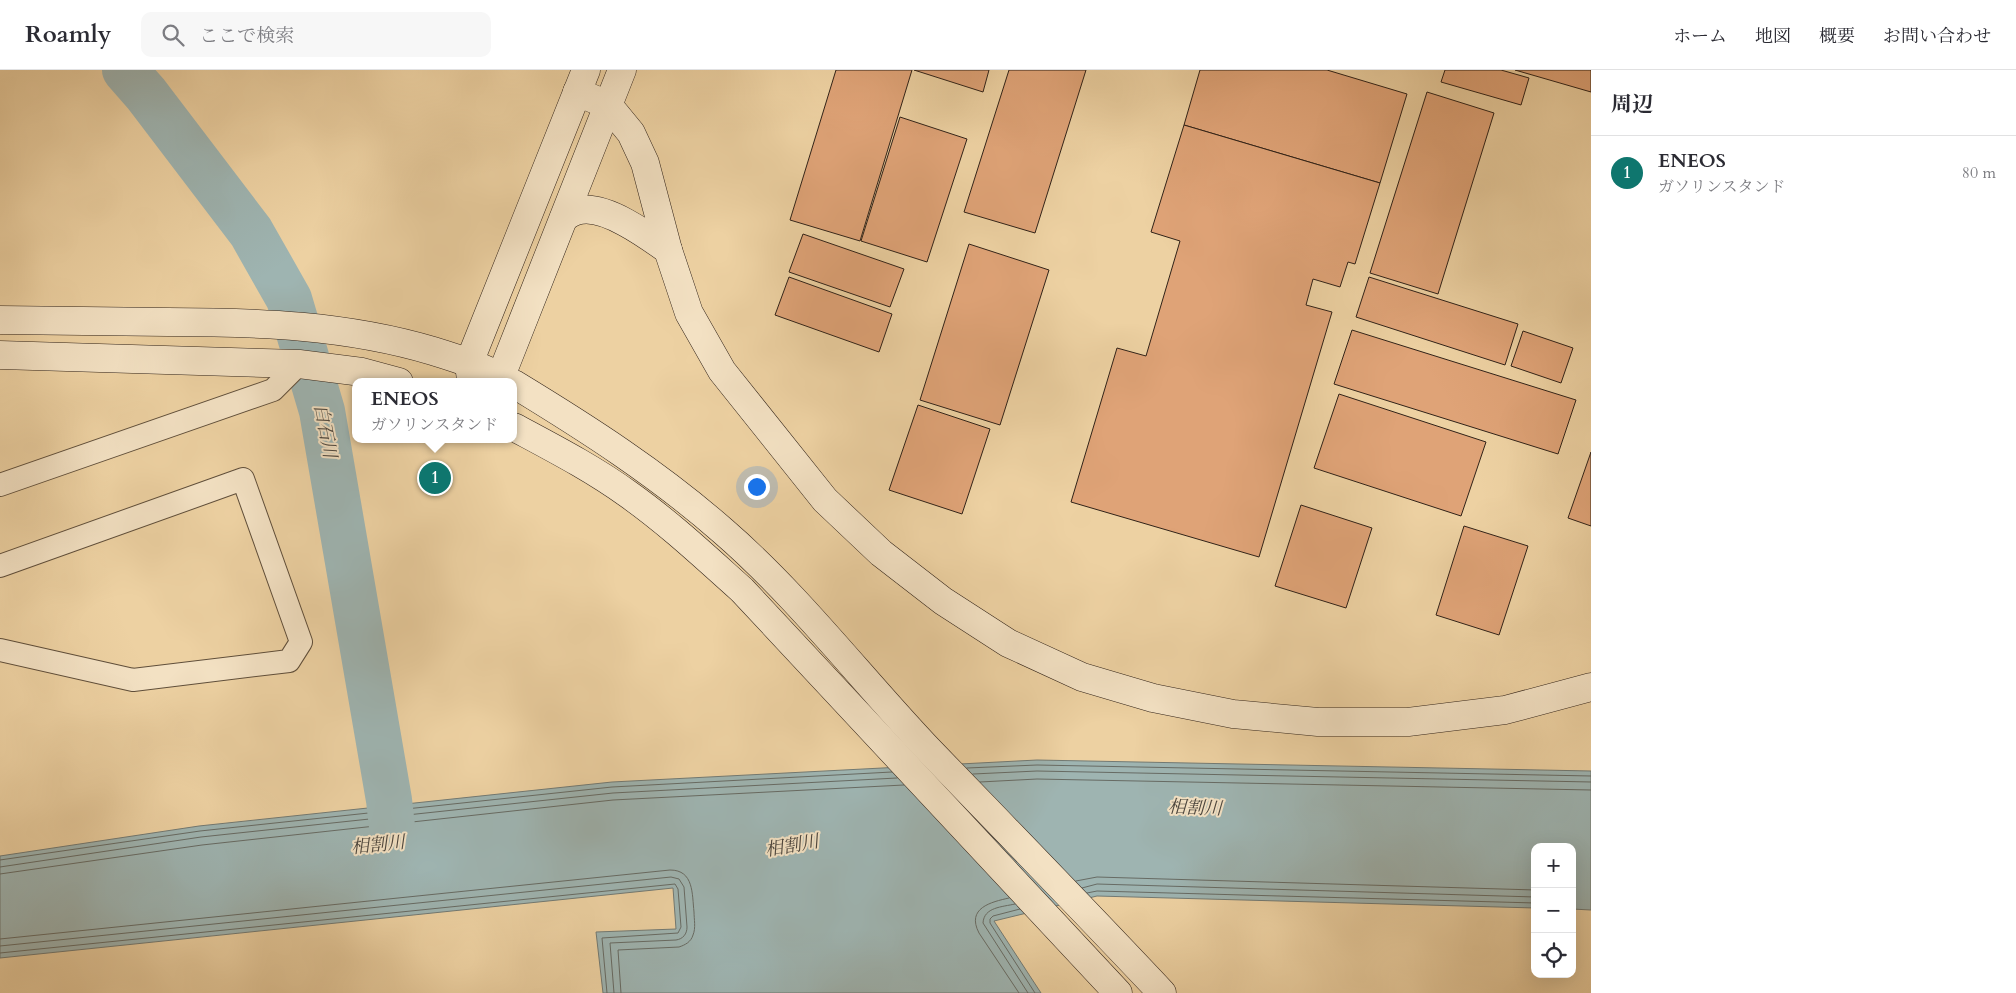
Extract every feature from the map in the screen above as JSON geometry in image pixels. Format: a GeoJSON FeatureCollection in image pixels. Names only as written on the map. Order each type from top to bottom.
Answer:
{"type":"FeatureCollection","features":[{"type":"Feature","properties":{"kind":"street"},"geometry":{"type":"LineString","coordinates":[[506,378],[564,218],[622,70]]}},
{"type":"Feature","properties":{"kind":"street"},"geometry":{"type":"LineString","coordinates":[[470,373],[582,81],[608,105],[631,134],[645,163],[668,250],[689,313],[722,371],[824,500],[882,553],[943,601],[1008,643],[1082,677],[1152,698],[1233,714],[1318,722],[1408,722],[1505,710],[1591,687]]}},
{"type":"Feature","properties":{"kind":"street"},"geometry":{"type":"LineString","coordinates":[[564,218],[573,212],[583,210],[602,212],[636,227],[668,250]]}},
{"type":"Feature","properties":{"kind":"street"},"geometry":{"type":"LineString","coordinates":[[0,320],[238,322],[342,330],[402,342],[470,373],[492,378]]}},
{"type":"Feature","properties":{"kind":"street"},"geometry":{"type":"LineString","coordinates":[[0,355],[299,364],[362,372],[384,378]]}},
{"type":"Feature","properties":{"kind":"street"},"geometry":{"type":"LineString","coordinates":[[0,485],[274,390],[299,364]]}},
{"type":"Feature","properties":{"kind":"street"},"geometry":{"type":"LineString","coordinates":[[517,388],[592,431],[663,481],[724,532],[784,591],[924,745],[1162,993]]}},
{"type":"Feature","properties":{"kind":"street"},"geometry":{"type":"LineString","coordinates":[[517,429],[583,465],[629,494],[687,541],[742,590],[1118,993]]}},
{"type":"Feature","properties":{"kind":"street"},"geometry":{"type":"LineString","coordinates":[[0,566],[243,479],[301,642],[289,662],[133,680],[0,650]]}},
{"type":"Feature","properties":{"kind":"water","name":"相割川"},"geometry":{"type":"Polygon","coordinates":[[[1037,760],[1591,771],[1591,910],[1576,909],[1576,843],[1531,843],[1531,908],[1097,896],[994,921],[1041,993],[603,993],[596,932],[676,929],[673,888],[0,958],[0,856],[199,826],[612,782],[1037,760]]]}},
{"type":"Feature","properties":{"kind":"building"},"geometry":{"type":"Polygon","coordinates":[[[836,70],[912,70],[860,241],[790,220],[836,70]]]}},
{"type":"Feature","properties":{"kind":"building"},"geometry":{"type":"Polygon","coordinates":[[[914,70],[989,70],[983,92],[914,70]]]}},
{"type":"Feature","properties":{"kind":"building"},"geometry":{"type":"Polygon","coordinates":[[[1009,70],[1086,70],[1035,233],[964,212],[1009,70]]]}},
{"type":"Feature","properties":{"kind":"building"},"geometry":{"type":"Polygon","coordinates":[[[1200,70],[1327,70],[1407,94],[1380,183],[1184,125],[1200,70]]]}},
{"type":"Feature","properties":{"kind":"building"},"geometry":{"type":"Polygon","coordinates":[[[1445,70],[1501,70],[1529,78],[1521,105],[1441,82],[1445,70]]]}},
{"type":"Feature","properties":{"kind":"building"},"geometry":{"type":"Polygon","coordinates":[[[1515,70],[1591,70],[1591,92],[1515,70]]]}},
{"type":"Feature","properties":{"kind":"building"},"geometry":{"type":"Polygon","coordinates":[[[1427,92],[1494,113],[1438,294],[1370,273],[1427,92]]]}},
{"type":"Feature","properties":{"kind":"building"},"geometry":{"type":"Polygon","coordinates":[[[900,117],[967,139],[927,262],[861,241],[900,117]]]}},
{"type":"Feature","properties":{"kind":"building"},"geometry":{"type":"Polygon","coordinates":[[[1184,125],[1380,183],[1355,264],[1348,262],[1340,287],[1313,279],[1306,305],[1332,312],[1259,557],[1071,502],[1117,348],[1146,356],[1180,241],[1151,232],[1184,125]]]}},
{"type":"Feature","properties":{"kind":"building"},"geometry":{"type":"Polygon","coordinates":[[[803,234],[904,269],[890,307],[789,272],[803,234]]]}},
{"type":"Feature","properties":{"kind":"building"},"geometry":{"type":"Polygon","coordinates":[[[969,244],[1049,270],[1000,425],[920,400],[969,244]]]}},
{"type":"Feature","properties":{"kind":"building"},"geometry":{"type":"Polygon","coordinates":[[[789,277],[892,314],[879,352],[775,315],[789,277]]]}},
{"type":"Feature","properties":{"kind":"building"},"geometry":{"type":"Polygon","coordinates":[[[1369,277],[1518,324],[1505,365],[1356,317],[1369,277]]]}},
{"type":"Feature","properties":{"kind":"building"},"geometry":{"type":"Polygon","coordinates":[[[1352,330],[1576,400],[1558,454],[1334,384],[1352,330]]]}},
{"type":"Feature","properties":{"kind":"building"},"geometry":{"type":"Polygon","coordinates":[[[1523,331],[1573,348],[1561,383],[1511,366],[1523,331]]]}},
{"type":"Feature","properties":{"kind":"building"},"geometry":{"type":"Polygon","coordinates":[[[1339,394],[1486,442],[1461,516],[1314,468],[1339,394]]]}},
{"type":"Feature","properties":{"kind":"building"},"geometry":{"type":"Polygon","coordinates":[[[918,405],[990,429],[962,514],[889,490],[918,405]]]}},
{"type":"Feature","properties":{"kind":"building"},"geometry":{"type":"Polygon","coordinates":[[[1591,452],[1591,526],[1568,518],[1591,452]]]}},
{"type":"Feature","properties":{"kind":"building"},"geometry":{"type":"Polygon","coordinates":[[[1301,505],[1372,528],[1346,608],[1275,586],[1301,505]]]}},
{"type":"Feature","properties":{"kind":"building"},"geometry":{"type":"Polygon","coordinates":[[[1464,526],[1528,546],[1499,635],[1436,615],[1464,526]]]}},
{"type":"Feature","properties":{"kind":"waterway","name":"白石川"},"geometry":{"type":"LineString","coordinates":[[125,70],[146,94],[251,232],[289,299],[322,411],[389,800],[394,844]]}},
{"type":"Feature","properties":{"kind":"place","name":"ENEOS"},"geometry":{"type":"Point","coordinates":[435,478]}}]}
